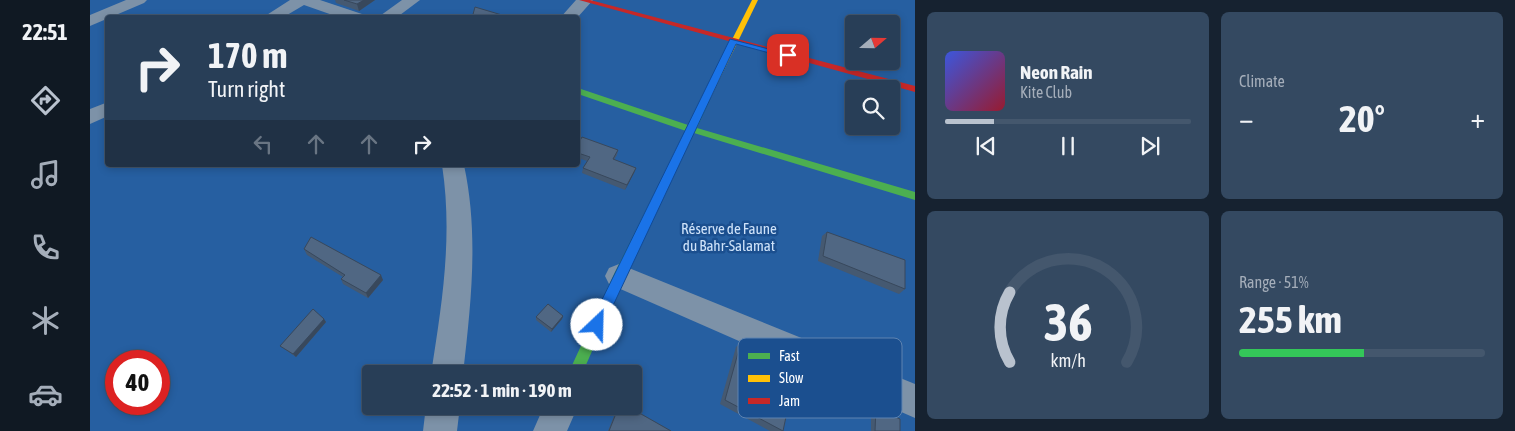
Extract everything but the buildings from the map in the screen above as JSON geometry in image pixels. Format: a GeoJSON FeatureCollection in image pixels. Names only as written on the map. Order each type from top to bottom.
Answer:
{"type":"FeatureCollection","features":[{"type":"Feature","properties":{"kind":"street"},"geometry":{"type":"LineString","coordinates":[[90,21],[139,0]]}},
{"type":"Feature","properties":{"kind":"street"},"geometry":{"type":"LineString","coordinates":[[276,15],[303,0],[350,15]]}},
{"type":"Feature","properties":{"kind":"street"},"geometry":{"type":"LineString","coordinates":[[390,15],[412,0]]}},
{"type":"Feature","properties":{"kind":"street"},"geometry":{"type":"LineString","coordinates":[[571,15],[584,0],[915,89]]}},
{"type":"Feature","properties":{"kind":"street"},"geometry":{"type":"LineString","coordinates":[[579,365],[619,276],[733,41],[755,0]]}},
{"type":"Feature","properties":{"kind":"street"},"geometry":{"type":"LineString","coordinates":[[580,92],[690,129],[915,196]]}},
{"type":"Feature","properties":{"kind":"street"},"geometry":{"type":"LineString","coordinates":[[90,117],[105,110]]}},
{"type":"Feature","properties":{"kind":"street"},"geometry":{"type":"LineString","coordinates":[[448,365],[459,276],[459,190],[453,167]]}},
{"type":"Feature","properties":{"kind":"street"},"geometry":{"type":"LineString","coordinates":[[619,276],[766,338]]}},
{"type":"Feature","properties":{"kind":"street"},"geometry":{"type":"LineString","coordinates":[[902,396],[915,401]]}},
{"type":"Feature","properties":{"kind":"street"},"geometry":{"type":"LineString","coordinates":[[440,431],[442,415]]}},
{"type":"Feature","properties":{"kind":"street"},"geometry":{"type":"LineString","coordinates":[[550,431],[557,415]]}},
{"type":"Feature","properties":{"kind":"green space","name":"Réserve de Faune du Bahr-Salamat"},"geometry":{"type":"Polygon","coordinates":[[[90,0],[915,0],[915,431],[90,431],[90,0]]]}},
{"type":"Feature","properties":{"kind":"traffic: fast"},"geometry":{"type":"LineString","coordinates":[[580,92],[690,129],[915,196]]}},
{"type":"Feature","properties":{"kind":"traffic: fast"},"geometry":{"type":"LineString","coordinates":[[579,365],[619,276],[707,97]]}},
{"type":"Feature","properties":{"kind":"traffic: slow"},"geometry":{"type":"LineString","coordinates":[[707,97],[755,0]]}},
{"type":"Feature","properties":{"kind":"traffic: jam"},"geometry":{"type":"LineString","coordinates":[[582,0],[915,89]]}},
{"type":"Feature","properties":{"kind":"route"},"geometry":{"type":"LineString","coordinates":[[597,325],[733,41],[788,55]]}}]}
